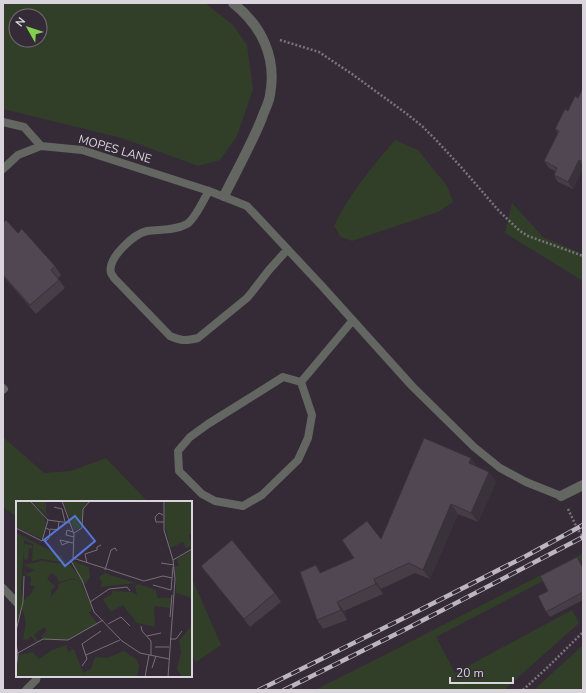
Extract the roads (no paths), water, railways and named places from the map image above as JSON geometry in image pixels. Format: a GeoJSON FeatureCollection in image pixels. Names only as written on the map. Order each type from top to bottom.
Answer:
{"type":"FeatureCollection","features":[{"type":"Feature","properties":{"kind":"street"},"geometry":{"type":"LineString","coordinates":[[224,196],[254,137],[270,96],[272,71],[268,52],[261,35],[250,19],[233,3]]}},
{"type":"Feature","properties":{"kind":"street"},"geometry":{"type":"LineString","coordinates":[[561,496],[583,485]]}},
{"type":"Feature","properties":{"kind":"lane"},"geometry":{"type":"LineString","coordinates":[[3,122],[24,127],[41,146]]}},
{"type":"Feature","properties":{"kind":"lane","name":"MOPES LANE"},"geometry":{"type":"LineString","coordinates":[[3,169],[18,155],[41,146],[82,150],[224,196],[247,206],[412,386],[474,447],[500,468],[526,482],[561,496]]}},
{"type":"Feature","properties":{"kind":"lane"},"geometry":{"type":"LineString","coordinates":[[209,191],[195,215],[187,223],[166,230],[146,231],[138,235],[121,249],[112,264],[111,272],[114,278],[170,336],[179,340],[198,338],[247,298],[287,250]]}},
{"type":"Feature","properties":{"kind":"lane"},"geometry":{"type":"LineString","coordinates":[[301,382],[353,320]]}},
{"type":"Feature","properties":{"kind":"lane"},"geometry":{"type":"LineString","coordinates":[[282,376],[301,382],[312,415],[308,438],[298,460],[262,495],[243,506],[215,500],[202,494],[179,471],[178,451],[190,437],[282,376]]}},
{"type":"Feature","properties":{"kind":"lane"},"geometry":{"type":"LineString","coordinates":[[3,588],[16,602]]}},
{"type":"Feature","properties":{"kind":"lane"},"geometry":{"type":"LineString","coordinates":[[26,690],[36,680],[37,677]]}},
{"type":"Feature","properties":{"kind":"railway"},"geometry":{"type":"LineString","coordinates":[[259,690],[526,556],[583,525]]}},
{"type":"Feature","properties":{"kind":"railway"},"geometry":{"type":"LineString","coordinates":[[284,690],[406,629],[583,537]]}}]}
